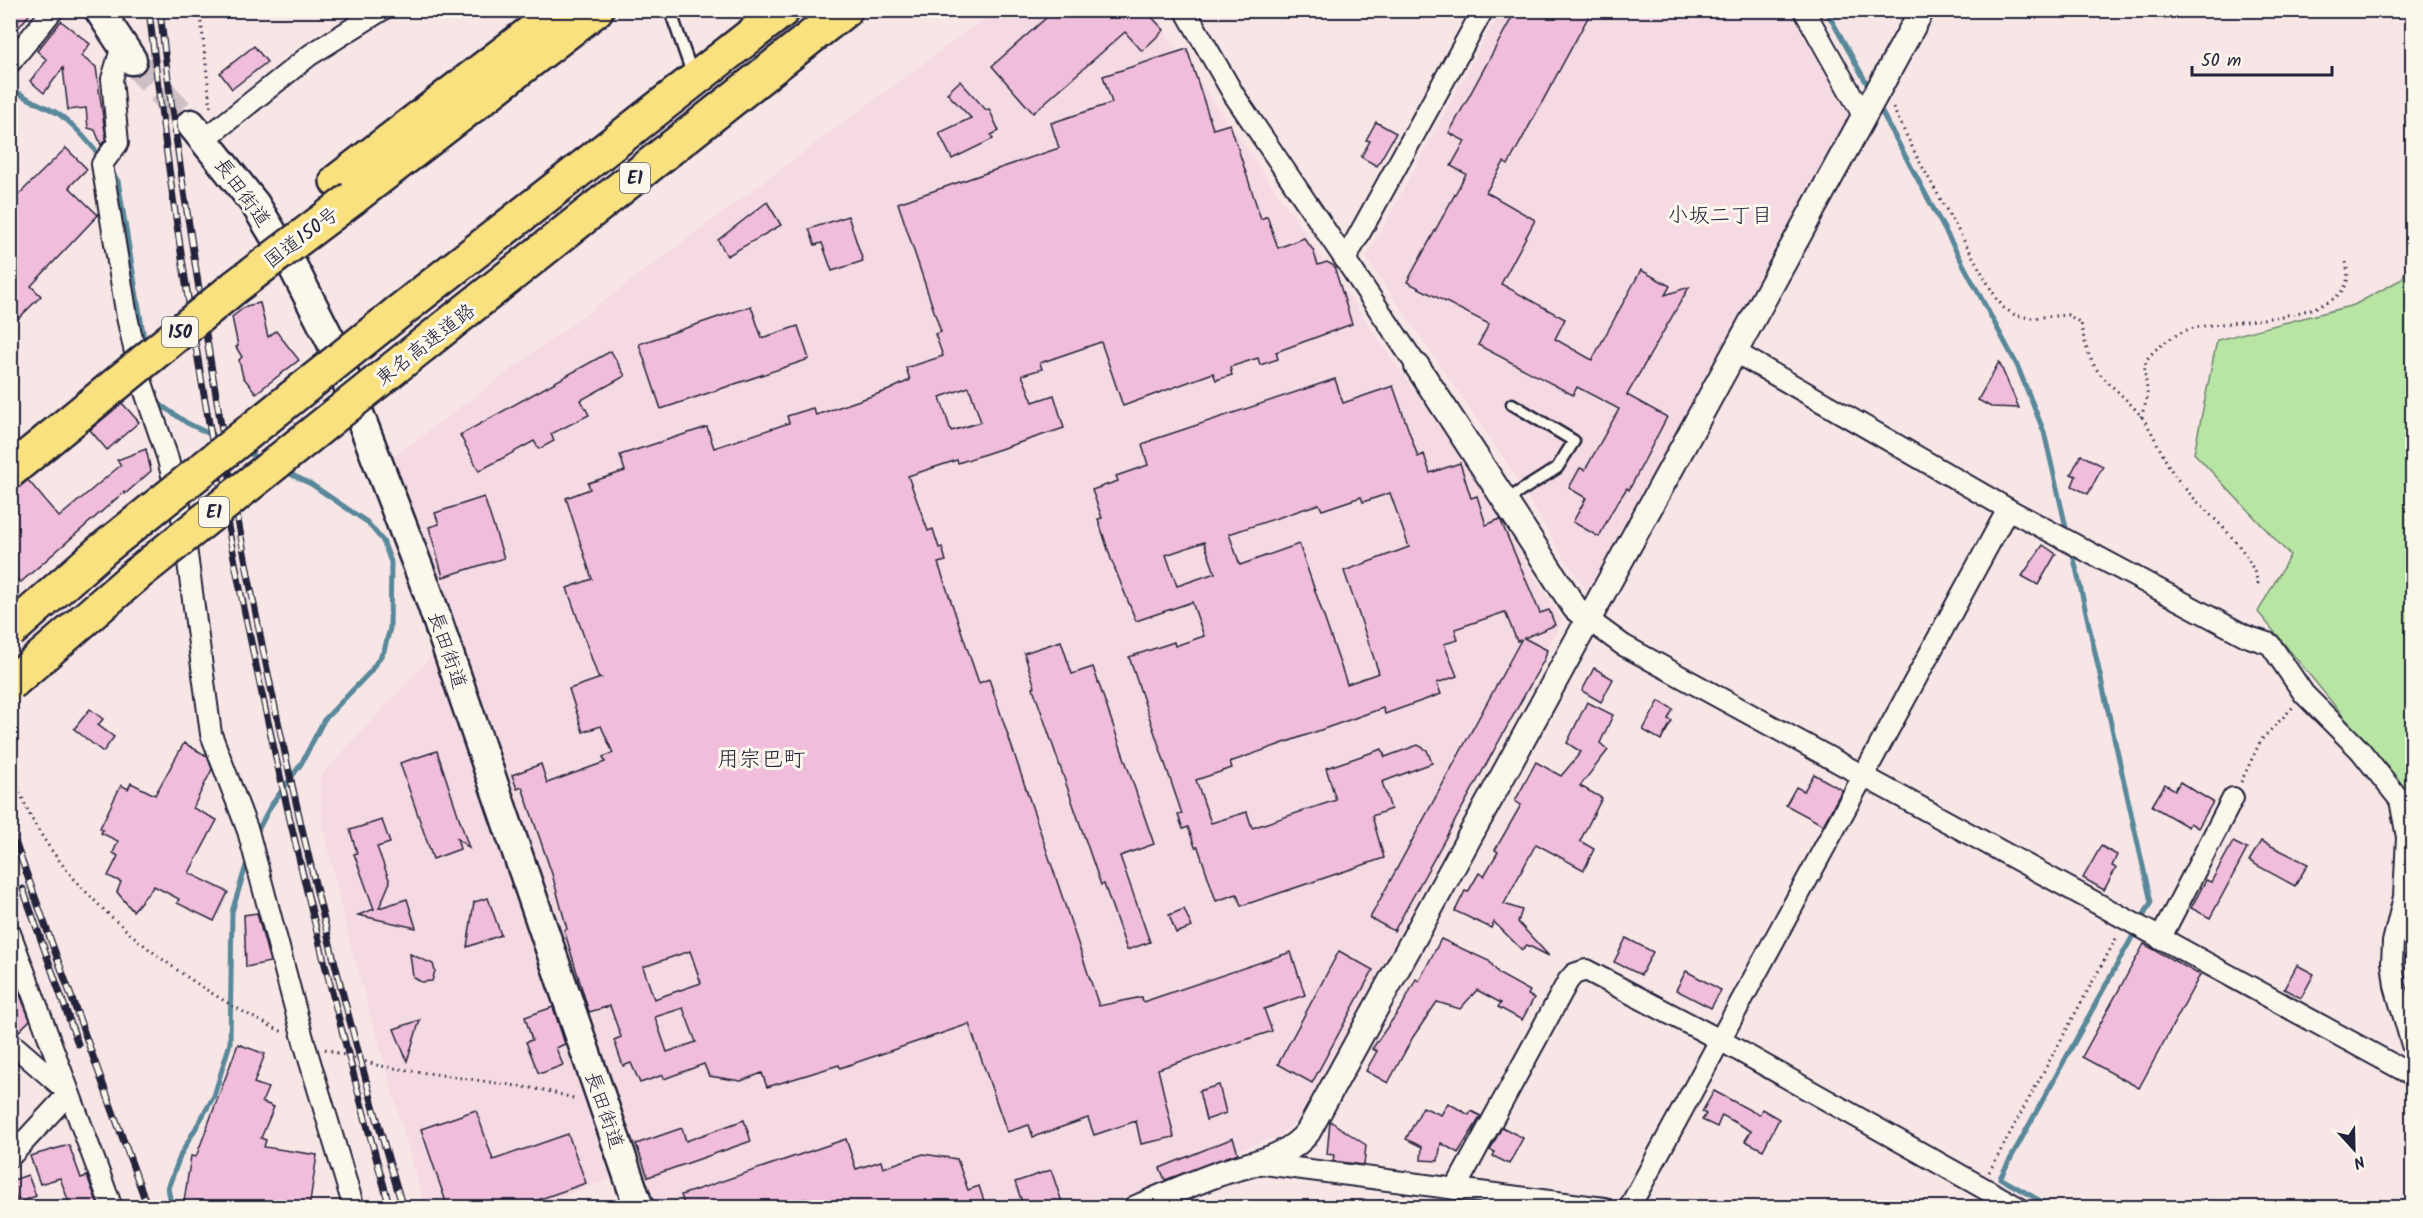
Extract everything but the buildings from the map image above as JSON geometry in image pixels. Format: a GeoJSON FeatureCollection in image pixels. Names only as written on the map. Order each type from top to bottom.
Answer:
{"type":"FeatureCollection","features":[{"type":"Feature","properties":{"kind":"highway","name":"国道150号"},"geometry":{"type":"LineString","coordinates":[[10,471],[235,287],[345,190],[560,10]]}},
{"type":"Feature","properties":{"kind":"highway","name":"国道150号"},"geometry":{"type":"LineString","coordinates":[[10,442],[222,268],[345,190],[596,10]]}},
{"type":"Feature","properties":{"kind":"highway","name":"東名高速道路"},"geometry":{"type":"LineString","coordinates":[[10,631],[102,550],[396,314],[695,82],[783,10]]}},
{"type":"Feature","properties":{"kind":"highway","name":"東名高速道路"},"geometry":{"type":"LineString","coordinates":[[10,684],[136,575],[845,10]]}},
{"type":"Feature","properties":{"kind":"main road"},"geometry":{"type":"LineString","coordinates":[[99,10],[127,53]]}},
{"type":"Feature","properties":{"kind":"main road","name":"長田街道"},"geometry":{"type":"LineString","coordinates":[[203,132],[255,204],[292,265],[331,341],[427,590],[639,1208]]}},
{"type":"Feature","properties":{"kind":"street"},"geometry":{"type":"LineString","coordinates":[[10,63],[53,10]]}},
{"type":"Feature","properties":{"kind":"street"},"geometry":{"type":"LineString","coordinates":[[203,132],[310,55],[382,10]]}},
{"type":"Feature","properties":{"kind":"street"},"geometry":{"type":"LineString","coordinates":[[1346,258],[1483,10]]}},
{"type":"Feature","properties":{"kind":"street"},"geometry":{"type":"LineString","coordinates":[[1804,10],[1864,117]]}},
{"type":"Feature","properties":{"kind":"street"},"geometry":{"type":"LineString","coordinates":[[1150,1205],[1218,1174],[1256,1163],[1295,1147],[1308,1132],[1737,353],[1922,10]]}},
{"type":"Feature","properties":{"kind":"street"},"geometry":{"type":"LineString","coordinates":[[1194,15],[1234,95],[1346,258],[1575,608],[1589,621],[1623,645],[2412,1075]]}},
{"type":"Feature","properties":{"kind":"street"},"geometry":{"type":"LineString","coordinates":[[127,53],[112,79],[118,143],[102,164],[127,317],[142,383],[167,456],[181,510],[211,734],[248,831],[304,1042],[354,1208]]}},
{"type":"Feature","properties":{"kind":"street"},"geometry":{"type":"LineString","coordinates":[[1737,353],[2008,509],[2246,636],[2270,644],[2304,694],[2374,767],[2400,800],[2404,810],[2407,837],[2404,897],[2392,962],[2395,987],[2412,1045]]}},
{"type":"Feature","properties":{"kind":"street"},"geometry":{"type":"LineString","coordinates":[[1629,1208],[2008,509]]}},
{"type":"Feature","properties":{"kind":"street"},"geometry":{"type":"LineString","coordinates":[[2160,939],[2233,798]]}},
{"type":"Feature","properties":{"kind":"street"},"geometry":{"type":"LineString","coordinates":[[10,933],[112,1208]]}},
{"type":"Feature","properties":{"kind":"street"},"geometry":{"type":"LineString","coordinates":[[1455,1190],[1568,981],[1574,974],[1586,970],[1720,1040],[2019,1208]]}},
{"type":"Feature","properties":{"kind":"street"},"geometry":{"type":"LineString","coordinates":[[10,1042],[69,1093]]}},
{"type":"Feature","properties":{"kind":"street"},"geometry":{"type":"LineString","coordinates":[[10,1157],[69,1093]]}},
{"type":"Feature","properties":{"kind":"street"},"geometry":{"type":"LineString","coordinates":[[1256,1163],[1455,1190],[1520,1202],[1604,1208]]}},
{"type":"Feature","properties":{"kind":"lane"},"geometry":{"type":"LineString","coordinates":[[670,10],[695,82]]}},
{"type":"Feature","properties":{"kind":"lane"},"geometry":{"type":"LineString","coordinates":[[1505,501],[1557,468],[1574,441],[1512,404]]}},
{"type":"Feature","properties":{"kind":"path"},"geometry":{"type":"LineString","coordinates":[[200,10],[203,132]]}},
{"type":"Feature","properties":{"kind":"path"},"geometry":{"type":"LineString","coordinates":[[1881,86],[1918,159],[1996,298],[2004,308],[2015,315],[2030,318],[2068,315],[2081,324],[2085,346],[2094,369],[2141,417],[2175,476],[2226,530],[2257,572],[2259,588]]}},
{"type":"Feature","properties":{"kind":"path"},"geometry":{"type":"LineString","coordinates":[[2141,417],[2147,395],[2145,375],[2147,360],[2164,343],[2192,328],[2237,324],[2304,311],[2330,302],[2342,291],[2348,280],[2346,262]]}},
{"type":"Feature","properties":{"kind":"path"},"geometry":{"type":"LineString","coordinates":[[2233,798],[2261,740],[2304,694]]}},
{"type":"Feature","properties":{"kind":"path"},"geometry":{"type":"LineString","coordinates":[[1982,1186],[2126,920]]}},
{"type":"Feature","properties":{"kind":"shaded area"},"geometry":{"type":"Polygon","coordinates":[[[994,11],[1151,11],[1468,468],[1562,621],[1305,1114],[1279,1136],[1235,1151],[1100,1207],[647,1207],[393,457],[994,11]]]}},
{"type":"Feature","properties":{"kind":"shaded area"},"geometry":{"type":"Polygon","coordinates":[[[1500,11],[1789,11],[1850,117],[1589,594],[1564,558],[1505,460],[1366,258],[1500,11]]]}},
{"type":"Feature","properties":{"kind":"shaded area"},"geometry":{"type":"Polygon","coordinates":[[[435,652],[611,1179],[533,1207],[425,1207],[346,929],[323,826],[320,777],[435,652]]]}},
{"type":"Feature","properties":{"kind":"green space"},"geometry":{"type":"Polygon","coordinates":[[[2412,254],[2412,800],[2258,612],[2290,555],[2194,453],[2217,340],[2354,305],[2402,279],[2412,254]]]}},
{"type":"Feature","properties":{"kind":"waterway"},"geometry":{"type":"LineString","coordinates":[[1826,10],[1871,91]]}},
{"type":"Feature","properties":{"kind":"waterway"},"geometry":{"type":"LineString","coordinates":[[10,87],[63,117],[101,158]]}},
{"type":"Feature","properties":{"kind":"waterway"},"geometry":{"type":"LineString","coordinates":[[1878,105],[2017,365],[2044,432],[2068,536]]}},
{"type":"Feature","properties":{"kind":"waterway"},"geometry":{"type":"LineString","coordinates":[[110,170],[118,181],[145,345]]}},
{"type":"Feature","properties":{"kind":"waterway"},"geometry":{"type":"LineString","coordinates":[[155,401],[187,423],[222,440]]}},
{"type":"Feature","properties":{"kind":"waterway"},"geometry":{"type":"LineString","coordinates":[[244,451],[263,460]]}},
{"type":"Feature","properties":{"kind":"waterway"},"geometry":{"type":"LineString","coordinates":[[255,836],[270,807],[301,764],[324,720],[370,672],[384,651],[390,628],[391,562],[383,541],[367,522],[311,484],[284,471]]}},
{"type":"Feature","properties":{"kind":"waterway"},"geometry":{"type":"LineString","coordinates":[[2072,550],[2151,902],[2140,922]]}},
{"type":"Feature","properties":{"kind":"waterway"},"geometry":{"type":"LineString","coordinates":[[172,1208],[168,1188],[181,1154],[214,1096],[230,1043],[232,912],[248,859]]}},
{"type":"Feature","properties":{"kind":"waterway"},"geometry":{"type":"LineString","coordinates":[[2053,1208],[2000,1178],[2136,930]]}},
{"type":"Feature","properties":{"kind":"tunnel"},"geometry":{"type":"LineString","coordinates":[[132,60],[191,124]]}},
{"type":"Feature","properties":{"kind":"railway"},"geometry":{"type":"LineString","coordinates":[[149,10],[190,314],[245,614],[312,912],[390,1208]]}},
{"type":"Feature","properties":{"kind":"railway"},"geometry":{"type":"LineString","coordinates":[[160,10],[175,127],[222,433],[264,657],[341,989],[403,1208]]}},
{"type":"Feature","properties":{"kind":"railway"},"geometry":{"type":"LineString","coordinates":[[10,828],[148,1208]]}},
{"type":"Feature","properties":{"kind":"railway"},"geometry":{"type":"LineString","coordinates":[[23,889],[78,1044]]}},
{"type":"Feature","properties":{"kind":"district","name":"小坂二丁目"},"geometry":{"type":"Point","coordinates":[1720,215]}},
{"type":"Feature","properties":{"kind":"district","name":"用宗巴町"},"geometry":{"type":"Point","coordinates":[761,758]}}]}
